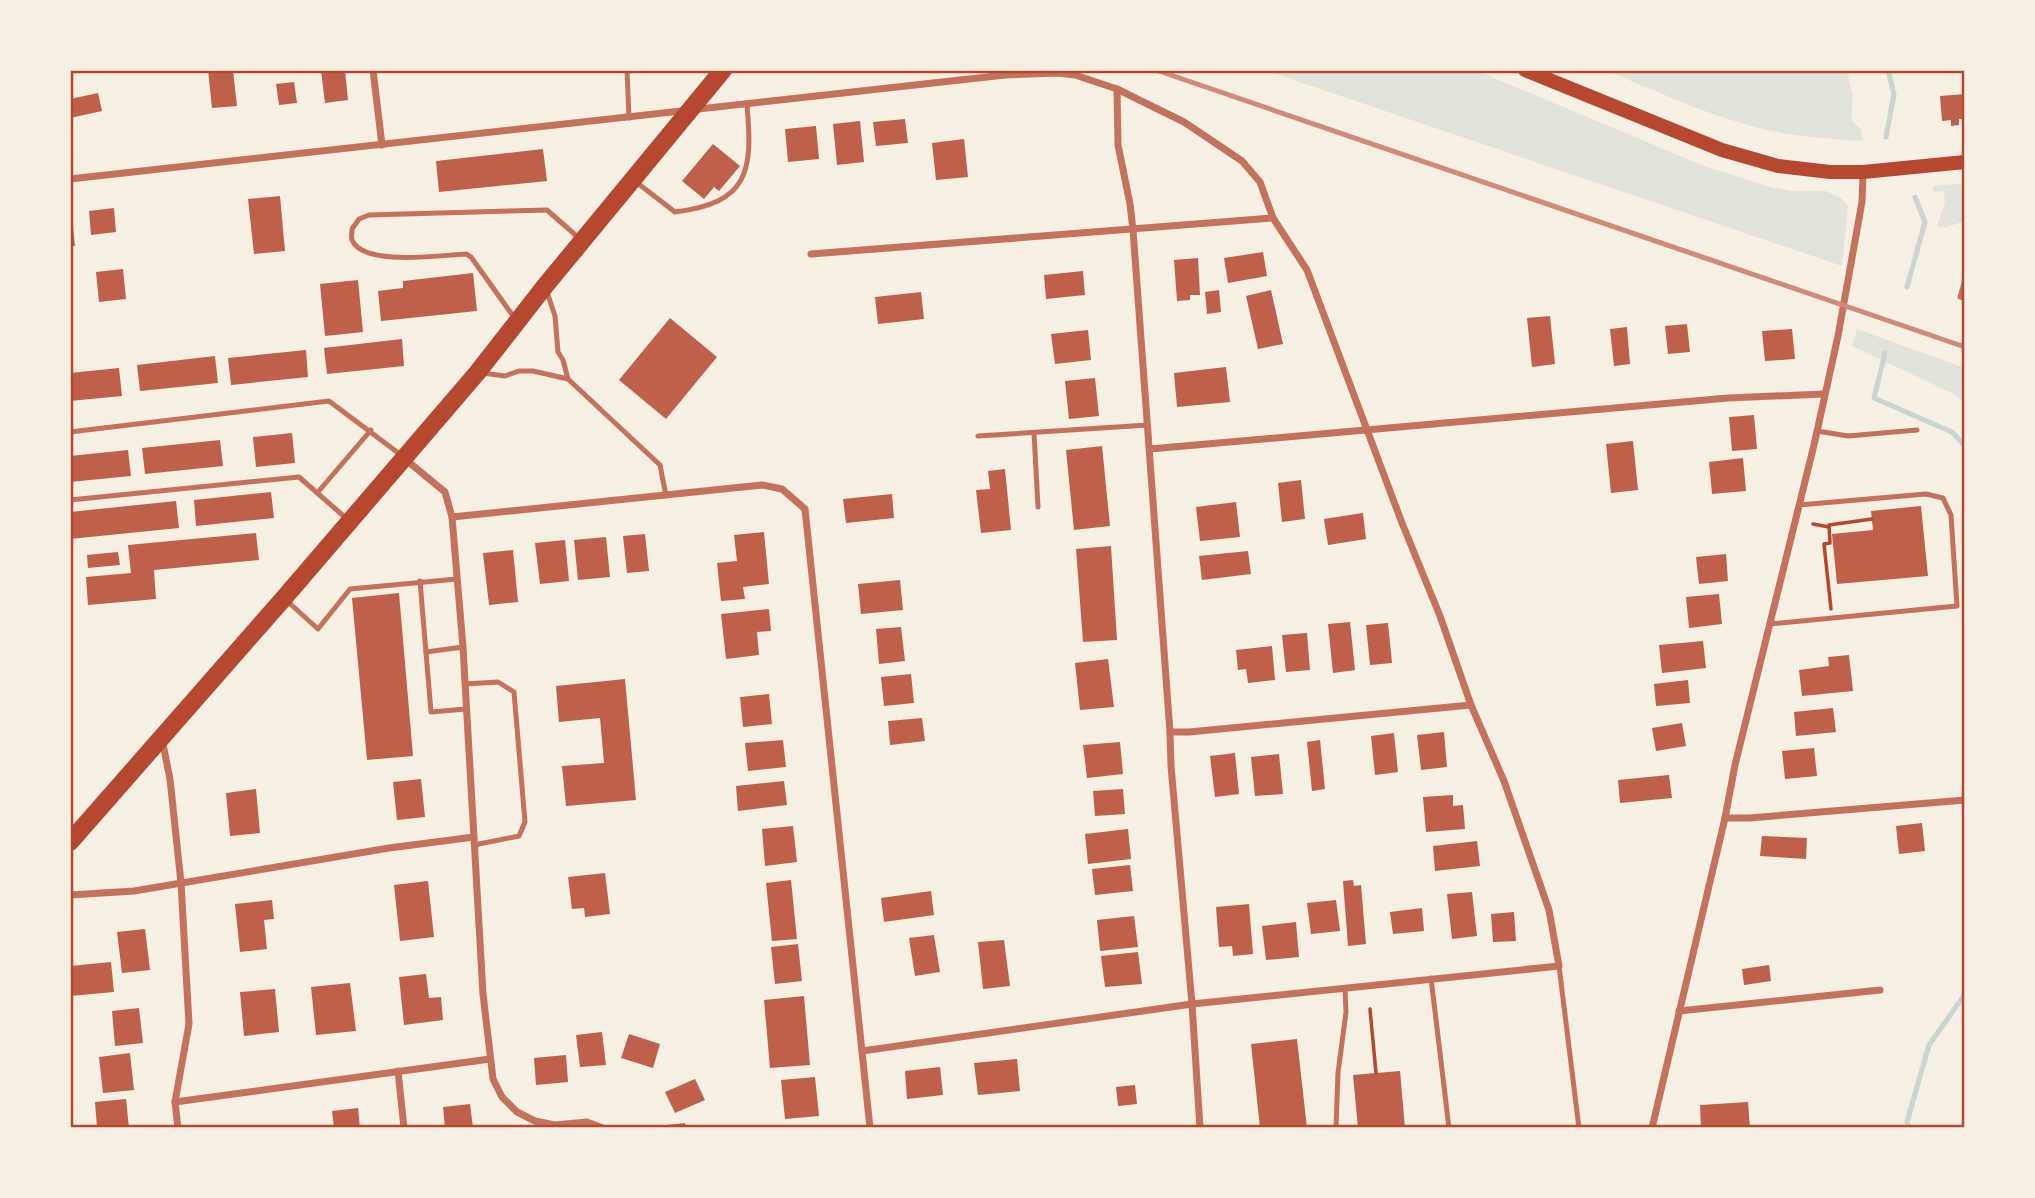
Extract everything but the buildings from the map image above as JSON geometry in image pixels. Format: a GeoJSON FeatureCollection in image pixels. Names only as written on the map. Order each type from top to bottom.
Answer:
{"type":"FeatureCollection","features":[{"type":"Feature","properties":{"kind":"main road"},"geometry":{"type":"LineString","coordinates":[[70,842],[477,373],[723,70]]}},
{"type":"Feature","properties":{"kind":"main road"},"geometry":{"type":"LineString","coordinates":[[1525,70],[1740,157],[1801,170],[1863,172],[1965,162]]}},
{"type":"Feature","properties":{"kind":"street"},"geometry":{"type":"LineString","coordinates":[[373,70],[382,145]]}},
{"type":"Feature","properties":{"kind":"street"},"geometry":{"type":"LineString","coordinates":[[70,179],[1005,75],[1058,73],[1075,75],[1116,89],[1184,122],[1242,161],[1260,182],[1273,218],[1307,270],[1471,705],[1504,781],[1549,911],[1559,965],[1192,1004],[862,1051]]}},
{"type":"Feature","properties":{"kind":"street"},"geometry":{"type":"LineString","coordinates":[[1116,89],[1118,145],[1133,230],[1200,1128]]}},
{"type":"Feature","properties":{"kind":"street"},"geometry":{"type":"LineString","coordinates":[[1652,1128],[1735,765],[1838,336],[1862,202],[1863,172]]}},
{"type":"Feature","properties":{"kind":"street"},"geometry":{"type":"LineString","coordinates":[[811,254],[1273,218]]}},
{"type":"Feature","properties":{"kind":"street"},"geometry":{"type":"LineString","coordinates":[[1150,449],[1367,432],[1393,427],[1728,398],[1824,394]]}},
{"type":"Feature","properties":{"kind":"street"},"geometry":{"type":"LineString","coordinates":[[403,457],[445,492],[452,517],[463,647],[483,993],[493,1079],[502,1097],[517,1112],[534,1121],[555,1125],[587,1122],[603,1128]]}},
{"type":"Feature","properties":{"kind":"street"},"geometry":{"type":"LineString","coordinates":[[452,517],[762,485],[782,489],[805,509],[870,1128]]}},
{"type":"Feature","properties":{"kind":"street"},"geometry":{"type":"LineString","coordinates":[[1170,732],[1471,705]]}},
{"type":"Feature","properties":{"kind":"street"},"geometry":{"type":"LineString","coordinates":[[162,735],[170,779],[181,883],[189,1024],[175,1102],[178,1128]]}},
{"type":"Feature","properties":{"kind":"street"},"geometry":{"type":"LineString","coordinates":[[1724,818],[1965,800]]}},
{"type":"Feature","properties":{"kind":"street"},"geometry":{"type":"LineString","coordinates":[[70,895],[134,891],[376,850],[474,841]]}},
{"type":"Feature","properties":{"kind":"street"},"geometry":{"type":"LineString","coordinates":[[1679,1011],[1880,990]]}},
{"type":"Feature","properties":{"kind":"street"},"geometry":{"type":"LineString","coordinates":[[175,1102],[490,1059]]}},
{"type":"Feature","properties":{"kind":"street"},"geometry":{"type":"LineString","coordinates":[[398,1071],[404,1128]]}},
{"type":"Feature","properties":{"kind":"lane"},"geometry":{"type":"LineString","coordinates":[[627,70],[629,118]]}},
{"type":"Feature","properties":{"kind":"lane"},"geometry":{"type":"LineString","coordinates":[[633,180],[675,212],[696,209],[727,197],[743,180],[751,145],[747,105]]}},
{"type":"Feature","properties":{"kind":"lane"},"geometry":{"type":"LineString","coordinates":[[518,322],[471,257],[466,254],[374,256],[352,241],[352,229],[359,219],[369,215],[547,211],[583,241]]}},
{"type":"Feature","properties":{"kind":"lane"},"geometry":{"type":"LineString","coordinates":[[1965,280],[1960,297],[1965,298]]}},
{"type":"Feature","properties":{"kind":"lane"},"geometry":{"type":"LineString","coordinates":[[545,286],[555,317],[558,352],[568,379]]}},
{"type":"Feature","properties":{"kind":"lane"},"geometry":{"type":"LineString","coordinates":[[477,373],[505,376],[519,371],[533,371],[568,379],[660,465],[666,496]]}},
{"type":"Feature","properties":{"kind":"lane"},"geometry":{"type":"LineString","coordinates":[[70,432],[329,401],[371,430],[403,457]]}},
{"type":"Feature","properties":{"kind":"lane"},"geometry":{"type":"LineString","coordinates":[[978,436],[1148,425]]}},
{"type":"Feature","properties":{"kind":"lane"},"geometry":{"type":"LineString","coordinates":[[318,492],[371,430]]}},
{"type":"Feature","properties":{"kind":"lane"},"geometry":{"type":"LineString","coordinates":[[1817,431],[1848,436],[1917,430]]}},
{"type":"Feature","properties":{"kind":"lane"},"geometry":{"type":"LineString","coordinates":[[1034,433],[1038,507]]}},
{"type":"Feature","properties":{"kind":"lane"},"geometry":{"type":"LineString","coordinates":[[70,500],[299,477],[349,521]]}},
{"type":"Feature","properties":{"kind":"lane"},"geometry":{"type":"LineString","coordinates":[[1769,624],[1957,606],[1951,515],[1943,498],[1926,494],[1798,505]]}},
{"type":"Feature","properties":{"kind":"lane"},"geometry":{"type":"LineString","coordinates":[[284,598],[318,629],[350,589],[457,579]]}},
{"type":"Feature","properties":{"kind":"lane"},"geometry":{"type":"LineString","coordinates":[[421,581],[431,712],[466,709]]}},
{"type":"Feature","properties":{"kind":"lane"},"geometry":{"type":"LineString","coordinates":[[426,652],[463,647]]}},
{"type":"Feature","properties":{"kind":"lane"},"geometry":{"type":"LineString","coordinates":[[465,684],[498,682],[514,692],[525,822],[519,836],[474,841]]}},
{"type":"Feature","properties":{"kind":"lane"},"geometry":{"type":"LineString","coordinates":[[1559,965],[1579,1128]]}},
{"type":"Feature","properties":{"kind":"lane"},"geometry":{"type":"LineString","coordinates":[[1432,978],[1449,1128]]}},
{"type":"Feature","properties":{"kind":"lane"},"geometry":{"type":"LineString","coordinates":[[1336,1128],[1338,1073],[1346,1012],[1345,989]]}},
{"type":"Feature","properties":{"kind":"path"},"geometry":{"type":"LineString","coordinates":[[1813,524],[1829,527],[1872,519]]}},
{"type":"Feature","properties":{"kind":"path"},"geometry":{"type":"LineString","coordinates":[[1829,527],[1830,543],[1824,544],[1832,618]]}},
{"type":"Feature","properties":{"kind":"path"},"geometry":{"type":"LineString","coordinates":[[1370,1009],[1376,1073]]}},
{"type":"Feature","properties":{"kind":"shaded area"},"geometry":{"type":"Polygon","coordinates":[[[1264,70],[1475,70],[1704,166],[1770,187],[1792,191],[1826,191],[1841,198],[1848,206],[1842,266],[1264,70]]]}},
{"type":"Feature","properties":{"kind":"shaded area"},"geometry":{"type":"Polygon","coordinates":[[[1605,70],[1847,70],[1853,97],[1851,120],[1861,129],[1863,140],[1796,135],[1740,123],[1605,70]]]}},
{"type":"Feature","properties":{"kind":"shaded area"},"geometry":{"type":"Polygon","coordinates":[[[1965,183],[1965,221],[1944,228],[1937,226],[1945,202],[1944,191],[1934,192],[1933,186],[1965,183]]]}},
{"type":"Feature","properties":{"kind":"shaded area"},"geometry":{"type":"Polygon","coordinates":[[[1857,329],[1965,368],[1965,404],[1956,395],[1852,346],[1857,329]]]}},
{"type":"Feature","properties":{"kind":"waterway"},"geometry":{"type":"LineString","coordinates":[[1886,137],[1894,94],[1888,70]]}},
{"type":"Feature","properties":{"kind":"waterway"},"geometry":{"type":"LineString","coordinates":[[1907,287],[1925,222],[1915,197]]}},
{"type":"Feature","properties":{"kind":"waterway"},"geometry":{"type":"LineString","coordinates":[[1885,353],[1874,398],[1952,432],[1965,446]]}},
{"type":"Feature","properties":{"kind":"waterway"},"geometry":{"type":"LineString","coordinates":[[1909,1128],[1907,1122],[1929,1045],[1965,994]]}},
{"type":"Feature","properties":{"kind":"railway"},"geometry":{"type":"LineString","coordinates":[[1156,70],[1965,347]]}}]}
